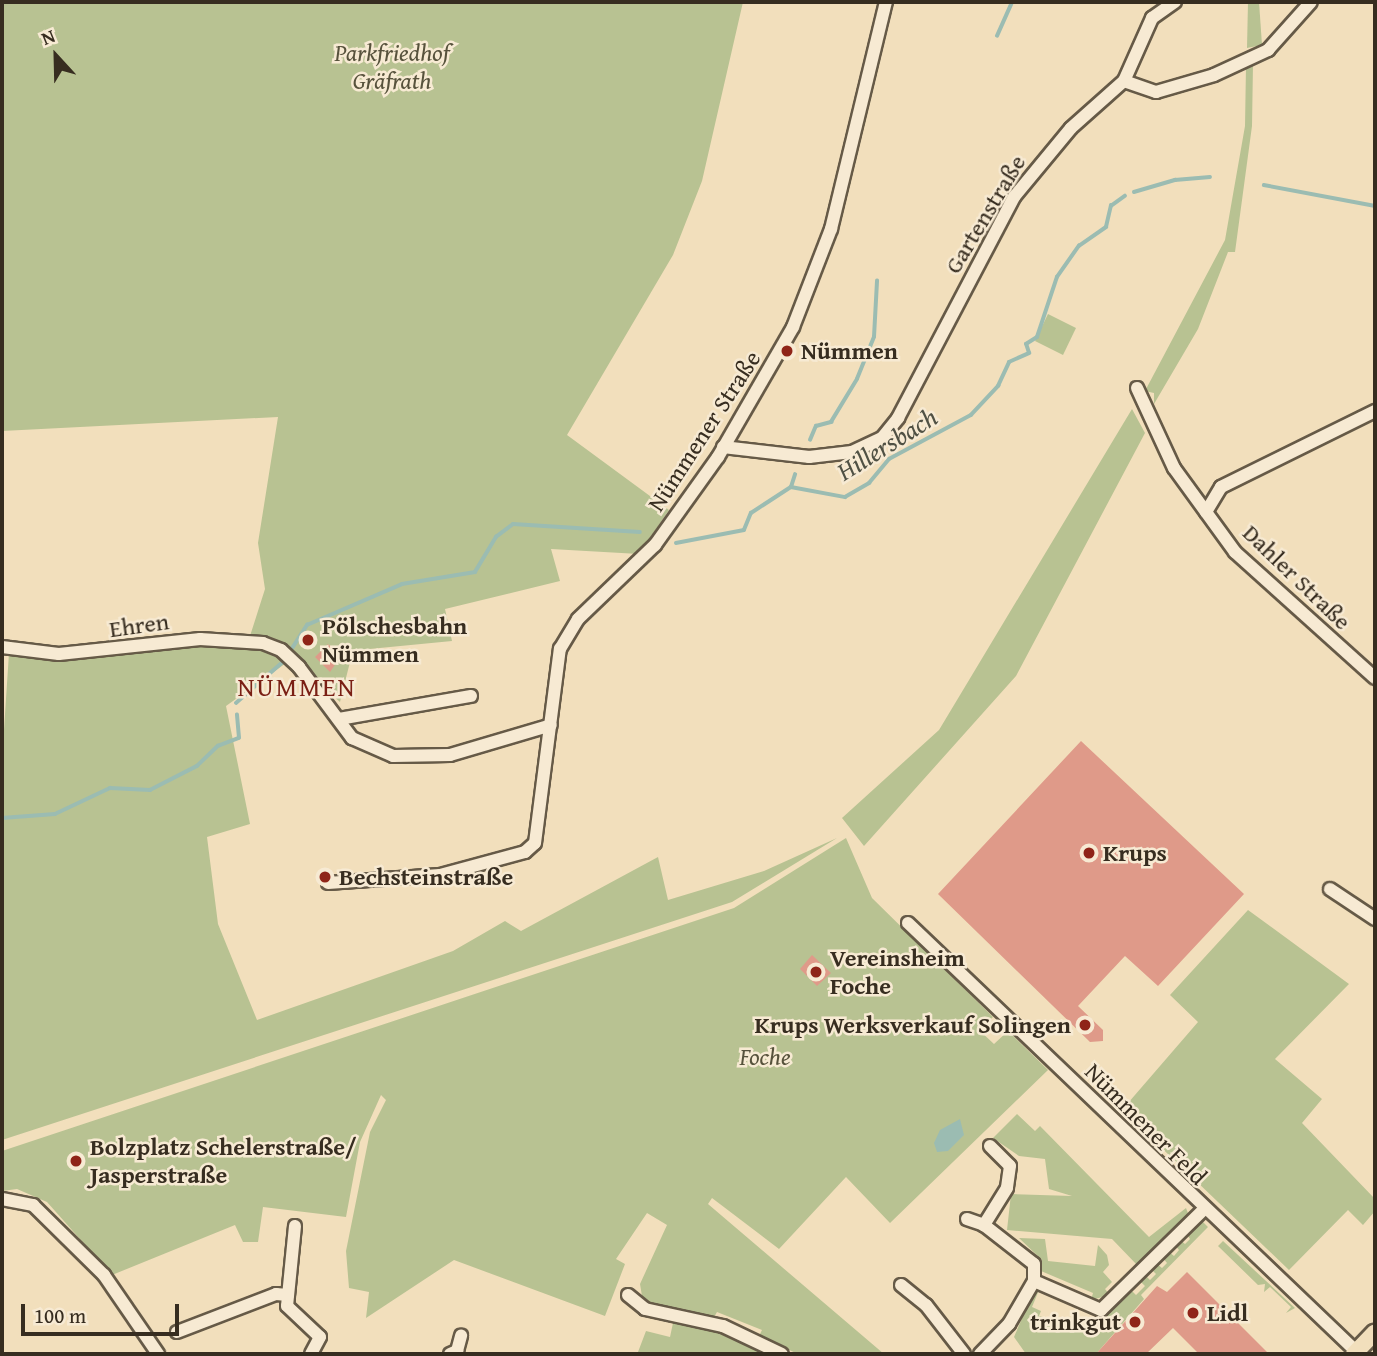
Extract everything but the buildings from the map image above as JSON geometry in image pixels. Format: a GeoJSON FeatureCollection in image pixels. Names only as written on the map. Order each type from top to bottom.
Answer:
{"type":"FeatureCollection","features":[{"type":"Feature","properties":{"kind":"main road"},"geometry":{"type":"LineString","coordinates":[[1356,1353],[1375,1332]]}},
{"type":"Feature","properties":{"kind":"street","name":"Nümmener Straße"},"geometry":{"type":"LineString","coordinates":[[328,883],[417,879],[525,852],[538,837],[560,649],[568,630],[655,545],[723,447],[793,327],[831,229],[886,2]]}},
{"type":"Feature","properties":{"kind":"street"},"geometry":{"type":"LineString","coordinates":[[1175,2],[1152,18],[1124,81],[1156,92],[1228,70],[1268,50],[1311,2]]}},
{"type":"Feature","properties":{"kind":"street","name":"Gartenstraße"},"geometry":{"type":"LineString","coordinates":[[723,447],[809,457],[852,452],[882,438],[898,418],[1014,197],[1044,157],[1124,81]]}},
{"type":"Feature","properties":{"kind":"street","name":"Dahler Straße"},"geometry":{"type":"LineString","coordinates":[[1137,388],[1174,468],[1235,552],[1375,678]]}},
{"type":"Feature","properties":{"kind":"street"},"geometry":{"type":"LineString","coordinates":[[1206,512],[1221,487],[1375,411]]}},
{"type":"Feature","properties":{"kind":"street","name":"Ehren"},"geometry":{"type":"LineString","coordinates":[[2,648],[59,654],[213,639],[285,653],[339,719]]}},
{"type":"Feature","properties":{"kind":"street"},"geometry":{"type":"LineString","coordinates":[[339,719],[471,696]]}},
{"type":"Feature","properties":{"kind":"street"},"geometry":{"type":"LineString","coordinates":[[339,719],[364,747],[415,759],[450,755],[551,725]]}},
{"type":"Feature","properties":{"kind":"street"},"geometry":{"type":"LineString","coordinates":[[1329,889],[1375,919]]}},
{"type":"Feature","properties":{"kind":"street","name":"Nümmener Feld"},"geometry":{"type":"LineString","coordinates":[[908,923],[1203,1210],[1356,1353]]}},
{"type":"Feature","properties":{"kind":"street"},"geometry":{"type":"LineString","coordinates":[[984,1225],[1007,1188],[1010,1166],[990,1146]]}},
{"type":"Feature","properties":{"kind":"street"},"geometry":{"type":"LineString","coordinates":[[2,1199],[20,1199],[112,1283],[158,1354]]}},
{"type":"Feature","properties":{"kind":"street"},"geometry":{"type":"LineString","coordinates":[[1034,1281],[1101,1310],[1203,1210]]}},
{"type":"Feature","properties":{"kind":"street"},"geometry":{"type":"LineString","coordinates":[[967,1219],[984,1225],[1034,1264],[1034,1281],[1009,1324],[980,1354]]}},
{"type":"Feature","properties":{"kind":"street"},"geometry":{"type":"LineString","coordinates":[[295,1226],[287,1306],[320,1337],[311,1354]]}},
{"type":"Feature","properties":{"kind":"street"},"geometry":{"type":"LineString","coordinates":[[901,1285],[926,1305],[964,1354]]}},
{"type":"Feature","properties":{"kind":"street"},"geometry":{"type":"LineString","coordinates":[[177,1332],[276,1294],[288,1295]]}},
{"type":"Feature","properties":{"kind":"street"},"geometry":{"type":"LineString","coordinates":[[628,1295],[645,1309],[723,1326],[782,1354]]}},
{"type":"Feature","properties":{"kind":"street"},"geometry":{"type":"LineString","coordinates":[[450,1354],[457,1351],[461,1336]]}},
{"type":"Feature","properties":{"kind":"green space","name":"Parkfriedhof Gräfrath"},"geometry":{"type":"Polygon","coordinates":[[[2,2],[743,2],[702,181],[673,255],[567,435],[669,510],[639,554],[551,549],[560,581],[445,609],[452,641],[359,650],[351,658],[340,702],[270,641],[250,636],[265,589],[258,543],[278,417],[2,431],[2,2]]]}},
{"type":"Feature","properties":{"kind":"green space"},"geometry":{"type":"Polygon","coordinates":[[[1248,2],[1259,2],[1262,45],[1247,48],[1248,2]]]}},
{"type":"Feature","properties":{"kind":"green space"},"geometry":{"type":"Polygon","coordinates":[[[1253,64],[1252,126],[1235,252],[1228,252],[1198,329],[1154,404],[1154,393],[1145,391],[1225,240],[1245,126],[1246,66],[1253,64]]]}},
{"type":"Feature","properties":{"kind":"green space"},"geometry":{"type":"Polygon","coordinates":[[[1048,314],[1076,328],[1063,355],[1035,341],[1048,314]]]}},
{"type":"Feature","properties":{"kind":"green space"},"geometry":{"type":"Polygon","coordinates":[[[1132,409],[1145,433],[1016,676],[864,846],[842,818],[939,730],[1132,409]]]}},
{"type":"Feature","properties":{"kind":"green space"},"geometry":{"type":"Polygon","coordinates":[[[212,643],[258,646],[286,663],[226,706],[250,824],[207,837],[218,924],[257,1020],[453,951],[505,921],[521,931],[658,857],[668,900],[764,871],[837,838],[732,902],[2,1140],[2,760],[9,653],[64,661],[212,643]]]}},
{"type":"Feature","properties":{"kind":"green space","name":"Foche"},"geometry":{"type":"Polygon","coordinates":[[[846,838],[872,898],[993,1017],[979,1030],[994,1044],[1008,1031],[1048,1070],[890,1223],[846,1177],[779,1249],[712,1198],[708,1204],[884,1354],[798,1354],[759,1336],[762,1330],[717,1312],[713,1319],[643,1302],[640,1284],[667,1225],[647,1213],[616,1259],[625,1264],[605,1316],[454,1260],[366,1318],[369,1292],[349,1288],[346,1251],[370,1132],[386,1100],[381,1095],[360,1142],[346,1217],[263,1207],[258,1242],[243,1242],[235,1225],[112,1275],[47,1202],[17,1189],[2,1191],[2,1151],[734,908],[846,838]]]}},
{"type":"Feature","properties":{"kind":"green space"},"geometry":{"type":"Polygon","coordinates":[[[1248,910],[1349,984],[1275,1059],[1322,1099],[1302,1123],[1375,1199],[1375,1211],[1363,1225],[1348,1210],[1289,1270],[1122,1110],[1198,1022],[1170,995],[1248,910]]]}},
{"type":"Feature","properties":{"kind":"green space"},"geometry":{"type":"Polygon","coordinates":[[[1017,1114],[1035,1131],[1040,1126],[1149,1237],[1186,1208],[1189,1216],[1138,1266],[1112,1239],[1007,1230],[1011,1194],[1072,1196],[1049,1189],[1045,1159],[1019,1156],[993,1138],[1017,1114]]]}},
{"type":"Feature","properties":{"kind":"green space"},"geometry":{"type":"Polygon","coordinates":[[[1202,1221],[1208,1227],[1141,1295],[1144,1299],[1096,1354],[1026,1354],[1014,1337],[1033,1293],[1039,1290],[1032,1307],[1041,1311],[1039,1316],[1088,1332],[1094,1317],[1100,1319],[1130,1289],[1136,1295],[1145,1286],[1139,1280],[1144,1274],[1150,1280],[1156,1274],[1150,1268],[1156,1263],[1162,1268],[1167,1263],[1162,1257],[1168,1251],[1174,1256],[1179,1250],[1174,1244],[1179,1239],[1185,1244],[1190,1239],[1186,1233],[1202,1221]]]}},
{"type":"Feature","properties":{"kind":"green space"},"geometry":{"type":"Polygon","coordinates":[[[1019,1238],[1045,1239],[1048,1261],[1095,1266],[1098,1245],[1107,1255],[1109,1265],[1103,1272],[1112,1282],[1105,1289],[1110,1295],[1091,1300],[1093,1293],[1041,1271],[1042,1260],[1019,1238]]]}},
{"type":"Feature","properties":{"kind":"green space"},"geometry":{"type":"Polygon","coordinates":[[[1223,1241],[1295,1308],[1286,1313],[1291,1307],[1270,1287],[1264,1292],[1265,1284],[1258,1285],[1218,1246],[1223,1241]]]}},
{"type":"Feature","properties":{"kind":"green space"},"geometry":{"type":"Polygon","coordinates":[[[673,1323],[727,1333],[770,1354],[638,1352],[646,1331],[670,1337],[673,1323]]]}},
{"type":"Feature","properties":{"kind":"water"},"geometry":{"type":"Polygon","coordinates":[[[960,1119],[964,1135],[948,1151],[937,1152],[934,1143],[940,1130],[960,1119]]]}},
{"type":"Feature","properties":{"kind":"waterway"},"geometry":{"type":"LineString","coordinates":[[997,36],[1012,2]]}},
{"type":"Feature","properties":{"kind":"waterway","name":"Hillersbach"},"geometry":{"type":"LineString","coordinates":[[1134,192],[1175,180],[1210,177]]}},
{"type":"Feature","properties":{"kind":"waterway","name":"Hillersbach"},"geometry":{"type":"LineString","coordinates":[[1264,185],[1375,206]]}},
{"type":"Feature","properties":{"kind":"waterway","name":"Hillersbach"},"geometry":{"type":"LineString","coordinates":[[791,487],[845,497],[869,483],[889,459],[971,415],[998,386],[1009,362],[1029,353],[1026,344],[1037,337],[1057,277],[1079,246],[1106,227],[1111,206],[1125,196]]}},
{"type":"Feature","properties":{"kind":"waterway"},"geometry":{"type":"LineString","coordinates":[[810,440],[816,426],[831,422],[857,379],[874,337],[877,281]]}},
{"type":"Feature","properties":{"kind":"waterway"},"geometry":{"type":"LineString","coordinates":[[676,543],[744,530],[751,513],[791,487],[795,475]]}},
{"type":"Feature","properties":{"kind":"waterway"},"geometry":{"type":"LineString","coordinates":[[236,703],[284,661],[307,625],[402,584],[475,572],[496,537],[513,524],[640,532]]}},
{"type":"Feature","properties":{"kind":"waterway"},"geometry":{"type":"LineString","coordinates":[[2,818],[55,814],[110,788],[150,790],[197,766],[218,746],[239,738],[237,715]]}},
{"type":"Feature","properties":{"kind":"place","name":"Nümmen"},"geometry":{"type":"Point","coordinates":[787,351]}},
{"type":"Feature","properties":{"kind":"place","name":"Pölschesbahn Nümmen"},"geometry":{"type":"Point","coordinates":[308,640]}},
{"type":"Feature","properties":{"kind":"place","name":"Krups"},"geometry":{"type":"Point","coordinates":[1089,853]}},
{"type":"Feature","properties":{"kind":"place","name":"Bechsteinstraße"},"geometry":{"type":"Point","coordinates":[325,877]}},
{"type":"Feature","properties":{"kind":"place","name":"Vereinsheim Foche"},"geometry":{"type":"Point","coordinates":[816,972]}},
{"type":"Feature","properties":{"kind":"place","name":"Krups Werksverkauf Solingen"},"geometry":{"type":"Point","coordinates":[1085,1025]}},
{"type":"Feature","properties":{"kind":"place","name":"Bolzplatz Schelerstraße/ Jasperstraße"},"geometry":{"type":"Point","coordinates":[76,1161]}},
{"type":"Feature","properties":{"kind":"place","name":"Lidl"},"geometry":{"type":"Point","coordinates":[1193,1313]}},
{"type":"Feature","properties":{"kind":"place","name":"trinkgut"},"geometry":{"type":"Point","coordinates":[1135,1322]}},
{"type":"Feature","properties":{"kind":"district","name":"NÜMMEN"},"geometry":{"type":"Point","coordinates":[297,687]}}]}
